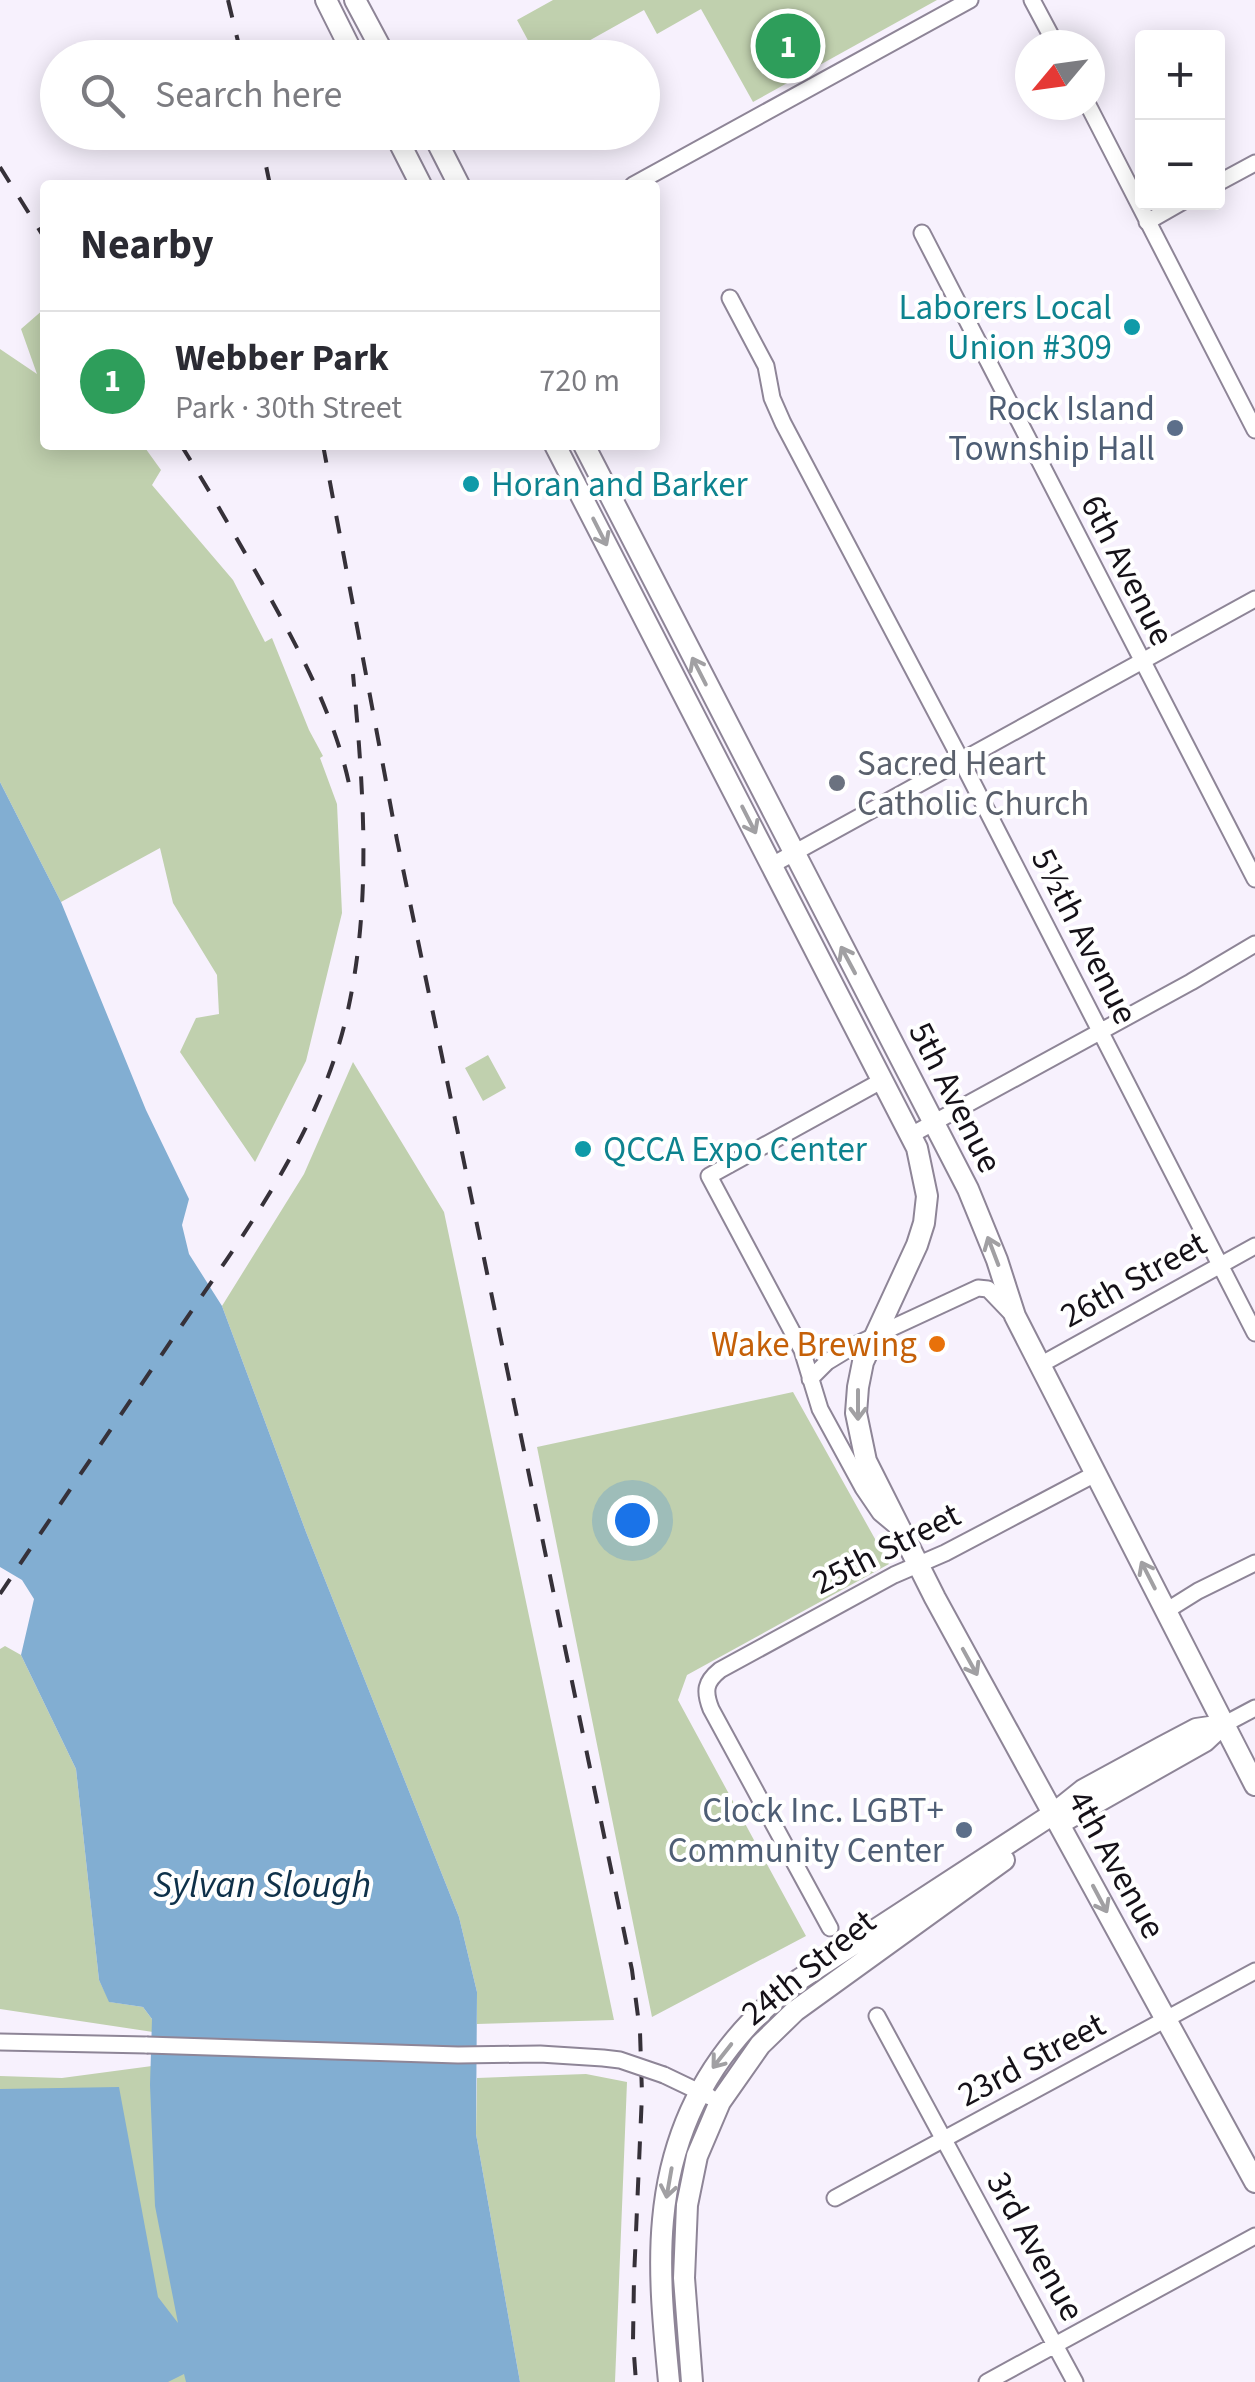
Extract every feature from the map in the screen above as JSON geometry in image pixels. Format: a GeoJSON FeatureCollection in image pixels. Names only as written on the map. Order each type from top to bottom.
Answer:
{"type":"FeatureCollection","features":[{"type":"Feature","properties":{"kind":"main road"},"geometry":{"type":"LineString","coordinates":[[359,1],[377,40]]}},
{"type":"Feature","properties":{"kind":"main road"},"geometry":{"type":"LineString","coordinates":[[330,8],[347,40]]}},
{"type":"Feature","properties":{"kind":"main road"},"geometry":{"type":"LineString","coordinates":[[403,150],[418,180]]}},
{"type":"Feature","properties":{"kind":"main road"},"geometry":{"type":"LineString","coordinates":[[441,150],[456,180]]}},
{"type":"Feature","properties":{"kind":"main road","name":"5th Avenue"},"geometry":{"type":"LineString","coordinates":[[558,450],[918,1148],[927,1196],[924,1223],[863,1362],[856,1413],[866,1462],[920,1570]]}},
{"type":"Feature","properties":{"kind":"main road","name":"5th Avenue"},"geometry":{"type":"LineString","coordinates":[[587,450],[968,1189],[1015,1316],[1255,1785]]}},
{"type":"Feature","properties":{"kind":"main road","name":"4th Avenue"},"geometry":{"type":"LineString","coordinates":[[920,1570],[1255,2182]]}},
{"type":"Feature","properties":{"kind":"main road","name":"24th Street"},"geometry":{"type":"LineString","coordinates":[[692,2382],[684,2290],[687,2205],[697,2156],[720,2102],[760,2045],[795,2011],[1056,1819],[1102,1779],[1196,1729],[1222,1725]]}},
{"type":"Feature","properties":{"kind":"main road","name":"24th Street"},"geometry":{"type":"LineString","coordinates":[[669,2382],[661,2265],[663,2216],[675,2156],[700,2091],[716,2062],[778,1996],[849,1946],[1056,1819]]}},
{"type":"Feature","properties":{"kind":"street"},"geometry":{"type":"LineString","coordinates":[[642,180],[970,0]]}},
{"type":"Feature","properties":{"kind":"street"},"geometry":{"type":"LineString","coordinates":[[1032,0],[1048,30]]}},
{"type":"Feature","properties":{"kind":"street"},"geometry":{"type":"LineString","coordinates":[[330,8],[359,1]]}},
{"type":"Feature","properties":{"kind":"street"},"geometry":{"type":"LineString","coordinates":[[1096,120],[1255,430]]}},
{"type":"Feature","properties":{"kind":"street"},"geometry":{"type":"LineString","coordinates":[[1225,179],[1255,162]]}},
{"type":"Feature","properties":{"kind":"street"},"geometry":{"type":"LineString","coordinates":[[1147,222],[1168,210]]}},
{"type":"Feature","properties":{"kind":"street","name":"6th Avenue"},"geometry":{"type":"LineString","coordinates":[[922,233],[1255,879]]}},
{"type":"Feature","properties":{"kind":"street","name":"5½th Avenue"},"geometry":{"type":"LineString","coordinates":[[730,298],[766,366],[772,398],[783,423],[1255,1333]]}},
{"type":"Feature","properties":{"kind":"street"},"geometry":{"type":"LineString","coordinates":[[772,865],[1255,599]]}},
{"type":"Feature","properties":{"kind":"street"},"geometry":{"type":"LineString","coordinates":[[911,1136],[1255,944]]}},
{"type":"Feature","properties":{"kind":"street"},"geometry":{"type":"LineString","coordinates":[[883,1080],[709,1176],[802,1350],[820,1409],[863,1488],[880,1513],[900,1530]]}},
{"type":"Feature","properties":{"kind":"street","name":"26th Street"},"geometry":{"type":"LineString","coordinates":[[1040,1365],[1255,1246]]}},
{"type":"Feature","properties":{"kind":"street","name":"26th Street"},"geometry":{"type":"LineString","coordinates":[[810,1378],[827,1362],[876,1335],[983,1287],[1015,1316]]}},
{"type":"Feature","properties":{"kind":"street","name":"25th Street"},"geometry":{"type":"LineString","coordinates":[[830,1928],[712,1709],[705,1688],[708,1682],[720,1670],[920,1570],[1096,1474]]}},
{"type":"Feature","properties":{"kind":"street"},"geometry":{"type":"LineString","coordinates":[[1166,1611],[1255,1563]]}},
{"type":"Feature","properties":{"kind":"street","name":"24th Street"},"geometry":{"type":"LineString","coordinates":[[1222,1725],[1255,1708]]}},
{"type":"Feature","properties":{"kind":"street","name":"23rd Street"},"geometry":{"type":"LineString","coordinates":[[835,2198],[1255,1971]]}},
{"type":"Feature","properties":{"kind":"street","name":"3rd Avenue"},"geometry":{"type":"LineString","coordinates":[[877,2016],[1075,2382]]}},
{"type":"Feature","properties":{"kind":"street"},"geometry":{"type":"LineString","coordinates":[[0,2042],[540,2054],[620,2060],[664,2075],[720,2102]]}},
{"type":"Feature","properties":{"kind":"street"},"geometry":{"type":"LineString","coordinates":[[988,2382],[1255,2236]]}},
{"type":"Feature","properties":{"kind":"green space"},"geometry":{"type":"Polygon","coordinates":[[[553,0],[937,0],[753,102],[701,9],[657,34],[644,10],[590,40],[528,40],[517,20],[553,0]]]}},
{"type":"Feature","properties":{"kind":"green space"},"geometry":{"type":"Polygon","coordinates":[[[40,312],[40,450],[147,450],[161,470],[152,485],[233,580],[265,642],[272,638],[323,756],[320,758],[337,804],[342,913],[306,1061],[255,1162],[180,1052],[196,1018],[219,1014],[217,975],[173,903],[160,848],[61,902],[0,782],[0,349],[37,374],[21,329],[40,312]]]}},
{"type":"Feature","properties":{"kind":"green space"},"geometry":{"type":"Polygon","coordinates":[[[488,1055],[506,1088],[483,1101],[465,1068],[488,1055]]]}},
{"type":"Feature","properties":{"kind":"green space"},"geometry":{"type":"Polygon","coordinates":[[[353,1062],[444,1212],[614,2020],[477,2024],[477,1992],[459,1917],[306,1532],[222,1306],[304,1174],[353,1062]]]}},
{"type":"Feature","properties":{"kind":"green space"},"geometry":{"type":"Polygon","coordinates":[[[793,1392],[889,1564],[687,1675],[678,1700],[806,1936],[652,2017],[537,1447],[793,1392]]]}},
{"type":"Feature","properties":{"kind":"green space"},"geometry":{"type":"Polygon","coordinates":[[[5,1646],[21,1655],[76,1769],[99,1980],[110,2002],[143,2007],[152,2019],[153,2032],[0,2009],[0,1649],[5,1646]]]}},
{"type":"Feature","properties":{"kind":"green space"},"geometry":{"type":"Polygon","coordinates":[[[152,2066],[191,2382],[96,2382],[42,2090],[0,2089],[0,2076],[62,2078],[152,2066]]]}},
{"type":"Feature","properties":{"kind":"green space"},"geometry":{"type":"Polygon","coordinates":[[[586,2074],[627,2082],[615,2382],[520,2382],[476,2134],[477,2078],[586,2074]]]}},
{"type":"Feature","properties":{"kind":"water","name":"Sylvan Slough"},"geometry":{"type":"Polygon","coordinates":[[[0,782],[61,902],[146,1110],[189,1199],[182,1225],[189,1254],[222,1306],[306,1532],[459,1917],[477,1992],[476,2134],[520,2382],[186,2382],[184,2374],[168,2382],[0,2382],[0,2089],[119,2087],[158,2297],[178,2323],[155,2206],[150,2085],[152,2019],[143,2007],[109,2002],[99,1980],[76,1769],[21,1655],[34,1599],[22,1580],[0,1567],[0,782]]]}},
{"type":"Feature","properties":{"kind":"railway"},"geometry":{"type":"LineString","coordinates":[[228,0],[238,40]]}},
{"type":"Feature","properties":{"kind":"railway"},"geometry":{"type":"LineString","coordinates":[[263,150],[269,180]]}},
{"type":"Feature","properties":{"kind":"railway"},"geometry":{"type":"LineString","coordinates":[[0,167],[40,231]]}},
{"type":"Feature","properties":{"kind":"railway"},"geometry":{"type":"LineString","coordinates":[[184,450],[306,666],[338,744],[352,799]]}},
{"type":"Feature","properties":{"kind":"railway"},"geometry":{"type":"LineString","coordinates":[[324,450],[397,840],[632,1970],[642,2094],[634,2278],[636,2382]]}},
{"type":"Feature","properties":{"kind":"railway"},"geometry":{"type":"LineString","coordinates":[[0,1594],[258,1212],[322,1092],[349,1005],[361,922],[362,799],[353,674]]}},
{"type":"Feature","properties":{"kind":"place","name":"Webber Park"},"geometry":{"type":"Point","coordinates":[788,46]}},
{"type":"Feature","properties":{"kind":"place","name":"Laborers Local Union #309"},"geometry":{"type":"Point","coordinates":[1132,327]}},
{"type":"Feature","properties":{"kind":"place","name":"Rock Island Township Hall"},"geometry":{"type":"Point","coordinates":[1175,428]}},
{"type":"Feature","properties":{"kind":"place","name":"Horan and Barker"},"geometry":{"type":"Point","coordinates":[471,484]}},
{"type":"Feature","properties":{"kind":"place","name":"Sacred Heart Catholic Church"},"geometry":{"type":"Point","coordinates":[837,783]}},
{"type":"Feature","properties":{"kind":"place","name":"QCCA Expo Center"},"geometry":{"type":"Point","coordinates":[583,1149]}},
{"type":"Feature","properties":{"kind":"place","name":"Wake Brewing"},"geometry":{"type":"Point","coordinates":[937,1344]}},
{"type":"Feature","properties":{"kind":"place","name":"Clock Inc. LGBT+ Community Center"},"geometry":{"type":"Point","coordinates":[964,1830]}}]}
